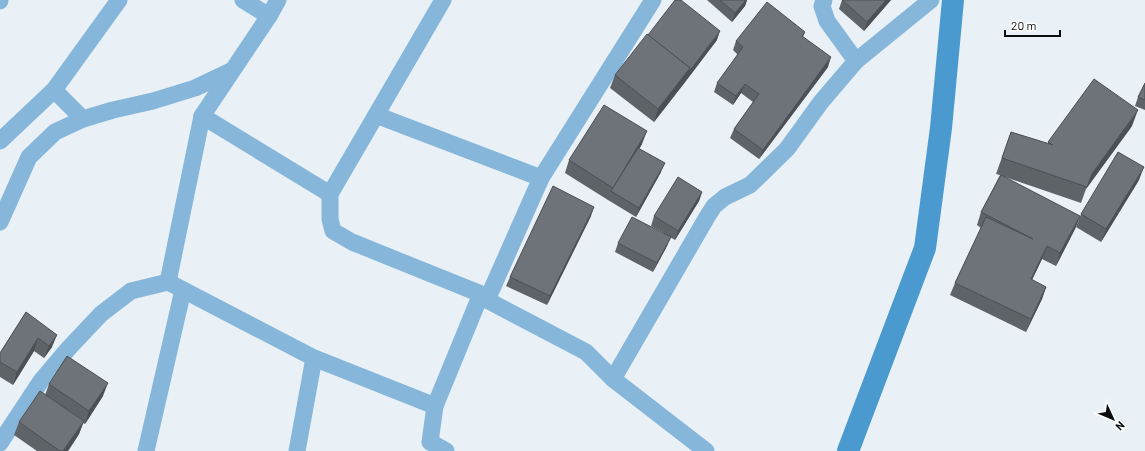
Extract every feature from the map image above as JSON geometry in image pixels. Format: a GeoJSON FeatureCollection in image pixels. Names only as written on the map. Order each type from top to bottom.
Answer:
{"type":"FeatureCollection","features":[{"type":"Feature","properties":{"kind":"street"},"geometry":{"type":"LineString","coordinates":[[0,141],[54,90],[120,0]]}},
{"type":"Feature","properties":{"kind":"street"},"geometry":{"type":"LineString","coordinates":[[243,0],[269,16]]}},
{"type":"Feature","properties":{"kind":"street"},"geometry":{"type":"LineString","coordinates":[[168,282],[202,116],[269,16],[278,0]]}},
{"type":"Feature","properties":{"kind":"street"},"geometry":{"type":"LineString","coordinates":[[443,0],[330,194],[330,220],[333,231],[352,242],[484,297],[586,352],[613,379],[706,451]]}},
{"type":"Feature","properties":{"kind":"street"},"geometry":{"type":"LineString","coordinates":[[446,451],[429,447],[435,406],[484,297],[541,178],[653,0]]}},
{"type":"Feature","properties":{"kind":"street"},"geometry":{"type":"LineString","coordinates":[[824,0],[822,6],[827,21],[856,61]]}},
{"type":"Feature","properties":{"kind":"street"},"geometry":{"type":"LineString","coordinates":[[613,379],[714,206],[725,197],[750,185],[787,149],[821,102],[856,61],[930,0]]}},
{"type":"Feature","properties":{"kind":"street"},"geometry":{"type":"LineString","coordinates":[[848,451],[925,248],[941,128],[953,0]]}},
{"type":"Feature","properties":{"kind":"street"},"geometry":{"type":"LineString","coordinates":[[0,222],[30,157],[55,132],[83,119],[113,110],[153,102],[195,88],[231,71]]}},
{"type":"Feature","properties":{"kind":"street"},"geometry":{"type":"LineString","coordinates":[[54,90],[83,119]]}},
{"type":"Feature","properties":{"kind":"street"},"geometry":{"type":"LineString","coordinates":[[376,115],[541,178]]}},
{"type":"Feature","properties":{"kind":"street"},"geometry":{"type":"LineString","coordinates":[[202,116],[330,194]]}},
{"type":"Feature","properties":{"kind":"street"},"geometry":{"type":"LineString","coordinates":[[0,443],[41,381],[68,349],[101,314],[131,291],[168,282],[314,358],[435,406]]}},
{"type":"Feature","properties":{"kind":"street"},"geometry":{"type":"LineString","coordinates":[[146,451],[183,290]]}},
{"type":"Feature","properties":{"kind":"street"},"geometry":{"type":"LineString","coordinates":[[298,451],[314,358]]}},
{"type":"Feature","properties":{"kind":"building"},"geometry":{"type":"Polygon","coordinates":[[[675,0],[681,0],[720,31],[689,72],[690,68],[648,35],[675,0]]]}},
{"type":"Feature","properties":{"kind":"building"},"geometry":{"type":"Polygon","coordinates":[[[720,0],[746,0],[735,13],[720,0]]]}},
{"type":"Feature","properties":{"kind":"building"},"geometry":{"type":"Polygon","coordinates":[[[842,0],[886,0],[867,22],[842,0]]]}},
{"type":"Feature","properties":{"kind":"building"},"geometry":{"type":"Polygon","coordinates":[[[767,2],[805,32],[802,36],[831,57],[763,150],[734,129],[759,94],[745,84],[736,96],[717,83],[743,47],[736,41],[767,2]]]}},
{"type":"Feature","properties":{"kind":"building"},"geometry":{"type":"Polygon","coordinates":[[[647,34],[690,68],[658,109],[615,75],[647,34]]]}},
{"type":"Feature","properties":{"kind":"building"},"geometry":{"type":"Polygon","coordinates":[[[1094,79],[1138,110],[1092,174],[1087,187],[1002,158],[1011,132],[1053,145],[1048,142],[1094,79]]]}},
{"type":"Feature","properties":{"kind":"building"},"geometry":{"type":"Polygon","coordinates":[[[1145,83],[1145,100],[1138,97],[1145,83]]]}},
{"type":"Feature","properties":{"kind":"building"},"geometry":{"type":"Polygon","coordinates":[[[604,105],[647,131],[613,188],[569,160],[604,105]]]}},
{"type":"Feature","properties":{"kind":"building"},"geometry":{"type":"Polygon","coordinates":[[[638,148],[665,163],[639,208],[611,191],[638,148]]]}},
{"type":"Feature","properties":{"kind":"building"},"geometry":{"type":"Polygon","coordinates":[[[1118,152],[1144,167],[1106,229],[1081,214],[1118,152]]]}},
{"type":"Feature","properties":{"kind":"building"},"geometry":{"type":"Polygon","coordinates":[[[1001,175],[1080,216],[1060,253],[1047,246],[1031,279],[1046,287],[1031,319],[955,283],[986,217],[1033,239],[981,212],[1001,175]]]}},
{"type":"Feature","properties":{"kind":"building"},"geometry":{"type":"Polygon","coordinates":[[[678,177],[702,192],[678,231],[654,216],[678,177]]]}},
{"type":"Feature","properties":{"kind":"building"},"geometry":{"type":"Polygon","coordinates":[[[553,186],[594,207],[550,296],[510,277],[553,186]]]}},
{"type":"Feature","properties":{"kind":"building"},"geometry":{"type":"Polygon","coordinates":[[[632,217],[671,237],[657,263],[618,243],[632,217]]]}},
{"type":"Feature","properties":{"kind":"building"},"geometry":{"type":"Polygon","coordinates":[[[26,312],[57,335],[49,346],[38,338],[17,372],[0,362],[0,353],[26,312]]]}},
{"type":"Feature","properties":{"kind":"building"},"geometry":{"type":"Polygon","coordinates":[[[67,356],[108,383],[89,411],[49,384],[67,356]]]}},
{"type":"Feature","properties":{"kind":"building"},"geometry":{"type":"Polygon","coordinates":[[[40,391],[84,421],[63,451],[60,451],[19,422],[40,391]]]}}]}
